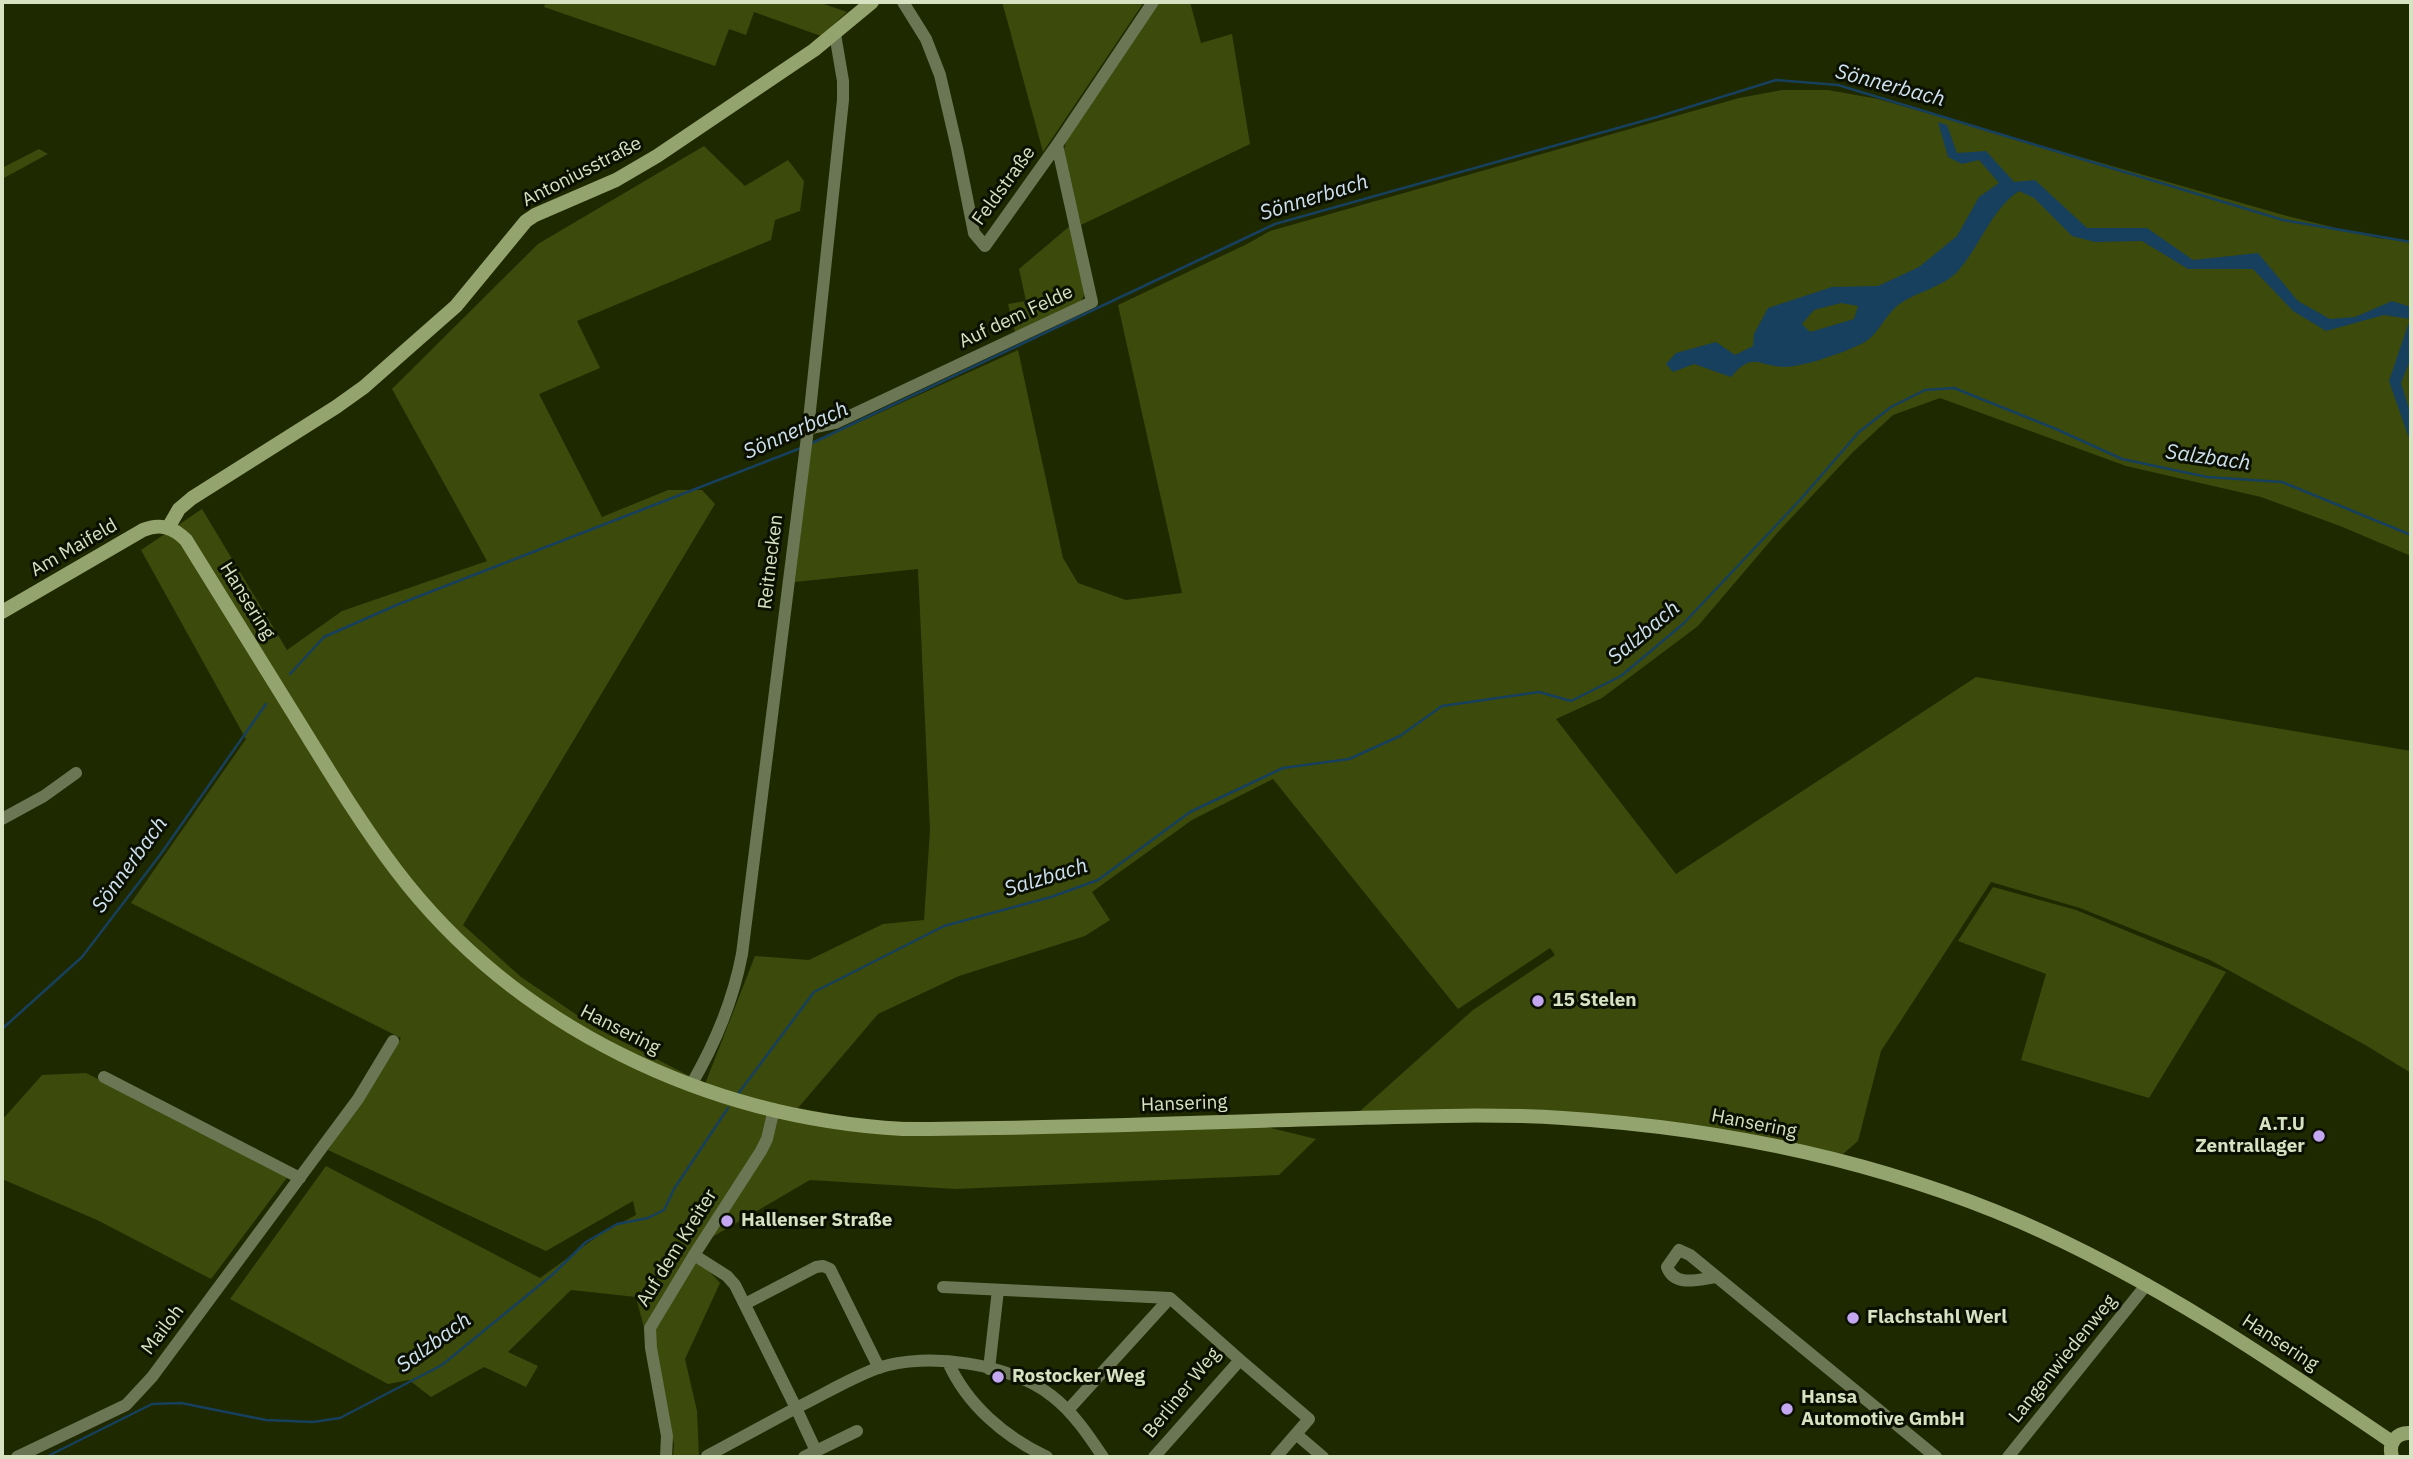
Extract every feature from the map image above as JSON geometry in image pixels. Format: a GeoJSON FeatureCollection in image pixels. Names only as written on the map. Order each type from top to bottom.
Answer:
{"type":"FeatureCollection","features":[{"type":"Feature","properties":{"kind":"street","name":"Antoniusstraße"},"geometry":{"type":"LineString","coordinates":[[168,528],[179,509],[192,498],[364,387],[456,306],[526,221],[616,180],[657,156],[835,34],[872,2]]}},
{"type":"Feature","properties":{"kind":"street","name":"Feldstraße"},"geometry":{"type":"LineString","coordinates":[[903,2],[926,39],[940,75],[974,233],[985,246],[1153,2]]}},
{"type":"Feature","properties":{"kind":"street","name":"Reitnecken"},"geometry":{"type":"LineString","coordinates":[[691,1085],[730,1004],[742,954],[806,440],[843,100],[843,81],[835,34]]}},
{"type":"Feature","properties":{"kind":"street","name":"Auf dem Felde"},"geometry":{"type":"LineString","coordinates":[[806,440],[835,423],[1092,302],[1057,145]]}},
{"type":"Feature","properties":{"kind":"street","name":"Am Maifeld"},"geometry":{"type":"LineString","coordinates":[[2,612],[143,530],[156,526],[168,528]]}},
{"type":"Feature","properties":{"kind":"street","name":"Hansering"},"geometry":{"type":"LineString","coordinates":[[168,528],[186,540],[344,795],[397,871],[429,909],[489,968],[558,1019],[635,1062],[691,1085],[774,1110],[852,1125],[903,1129],[1452,1116],[1562,1118],[1672,1129],[1778,1147],[1906,1181],[2018,1221],[2082,1250],[2147,1284],[2243,1341],[2392,1442]]}},
{"type":"Feature","properties":{"kind":"street"},"geometry":{"type":"LineString","coordinates":[[2,819],[44,796],[76,773]]}},
{"type":"Feature","properties":{"kind":"street","name":"Mailoh"},"geometry":{"type":"LineString","coordinates":[[17,1457],[126,1405],[152,1377],[358,1099],[393,1041]]}},
{"type":"Feature","properties":{"kind":"street"},"geometry":{"type":"LineString","coordinates":[[104,1076],[300,1178]]}},
{"type":"Feature","properties":{"kind":"street","name":"Auf dem Kreiter"},"geometry":{"type":"LineString","coordinates":[[666,1457],[667,1436],[651,1348],[650,1328],[761,1151],[774,1110]]}},
{"type":"Feature","properties":{"kind":"street"},"geometry":{"type":"LineString","coordinates":[[694,1255],[727,1276],[745,1304],[796,1408],[810,1454],[857,1431]]}},
{"type":"Feature","properties":{"kind":"street"},"geometry":{"type":"LineString","coordinates":[[745,1304],[816,1267],[824,1266],[830,1269],[879,1368]]}},
{"type":"Feature","properties":{"kind":"street"},"geometry":{"type":"LineString","coordinates":[[1717,1277],[1936,1457]]}},
{"type":"Feature","properties":{"kind":"street","name":"Langenwiedenweg"},"geometry":{"type":"LineString","coordinates":[[2008,1457],[2147,1284]]}},
{"type":"Feature","properties":{"kind":"street"},"geometry":{"type":"LineString","coordinates":[[943,1287],[1170,1298]]}},
{"type":"Feature","properties":{"kind":"street"},"geometry":{"type":"LineString","coordinates":[[989,1369],[998,1290]]}},
{"type":"Feature","properties":{"kind":"street"},"geometry":{"type":"LineString","coordinates":[[1068,1410],[1170,1298]]}},
{"type":"Feature","properties":{"kind":"street","name":"Berliner Weg"},"geometry":{"type":"LineString","coordinates":[[1154,1457],[1240,1360],[1170,1298]]}},
{"type":"Feature","properties":{"kind":"street"},"geometry":{"type":"LineString","coordinates":[[1240,1360],[1309,1419],[1276,1457]]}},
{"type":"Feature","properties":{"kind":"street"},"geometry":{"type":"LineString","coordinates":[[707,1456],[796,1408],[879,1368],[909,1362],[948,1362],[989,1369],[1027,1380],[1052,1395],[1068,1410],[1103,1457]]}},
{"type":"Feature","properties":{"kind":"street"},"geometry":{"type":"LineString","coordinates":[[948,1362],[964,1392],[986,1416],[1016,1440],[1047,1457]]}},
{"type":"Feature","properties":{"kind":"street"},"geometry":{"type":"LineString","coordinates":[[2392,1457],[2392,1442],[2400,1434],[2411,1433]]}},
{"type":"Feature","properties":{"kind":"street"},"geometry":{"type":"LineString","coordinates":[[1296,1434],[1323,1457]]}},
{"type":"Feature","properties":{"kind":"green space"},"geometry":{"type":"Polygon","coordinates":[[[546,2],[818,2],[847,12],[821,36],[754,12],[746,35],[729,29],[715,66],[544,7],[546,2]]]}},
{"type":"Feature","properties":{"kind":"green space"},"geometry":{"type":"Polygon","coordinates":[[[1002,2],[1144,2],[1043,152],[1006,16],[1002,2]]]}},
{"type":"Feature","properties":{"kind":"green space"},"geometry":{"type":"Polygon","coordinates":[[[1157,2],[1190,2],[1201,43],[1232,34],[1250,144],[1081,225],[1063,153],[1067,138],[1157,2]]]}},
{"type":"Feature","properties":{"kind":"green space"},"geometry":{"type":"Polygon","coordinates":[[[1782,90],[1828,90],[1878,99],[2287,216],[2377,238],[2411,241],[2411,556],[2261,497],[2126,466],[1940,398],[1893,415],[1854,451],[1778,532],[1698,626],[1602,698],[1556,719],[1676,874],[1976,677],[2411,751],[2411,1073],[2210,960],[2080,908],[1991,882],[1881,1051],[1858,1141],[1843,1154],[1692,1126],[1359,1112],[1473,1010],[1555,955],[1550,948],[1458,1009],[1273,779],[1192,820],[1092,892],[1110,920],[1085,936],[959,976],[878,1014],[798,1108],[868,1121],[985,1123],[1218,1115],[1316,1139],[1279,1175],[955,1189],[810,1180],[690,1250],[720,1283],[685,1359],[697,1411],[699,1457],[673,1457],[674,1444],[636,1297],[571,1290],[508,1352],[538,1366],[526,1387],[484,1367],[431,1397],[409,1380],[388,1384],[230,1299],[326,1166],[540,1278],[602,1233],[636,1215],[633,1201],[546,1251],[328,1150],[401,1038],[131,903],[246,739],[141,550],[202,509],[287,650],[342,611],[487,561],[392,389],[538,244],[704,146],[745,186],[788,160],[804,181],[800,211],[775,220],[771,240],[577,321],[600,368],[539,394],[602,517],[668,490],[702,490],[715,504],[463,925],[521,977],[596,1028],[705,1084],[755,956],[809,960],[883,924],[924,920],[930,830],[918,569],[795,582],[811,444],[1018,350],[1063,558],[1078,583],[1126,600],[1182,593],[1118,305],[1270,231],[1739,98],[1782,90]]]}},
{"type":"Feature","properties":{"kind":"green space"},"geometry":{"type":"Polygon","coordinates":[[[39,149],[48,154],[2,179],[2,168],[39,149]]]}},
{"type":"Feature","properties":{"kind":"green space"},"geometry":{"type":"Polygon","coordinates":[[[1071,225],[1087,290],[1080,303],[1015,332],[1008,304],[1026,301],[1019,269],[1071,225]]]}},
{"type":"Feature","properties":{"kind":"green space"},"geometry":{"type":"Polygon","coordinates":[[[1993,887],[2076,910],[2226,972],[2149,1098],[2021,1060],[2046,974],[1958,941],[1993,887]]]}},
{"type":"Feature","properties":{"kind":"green space"},"geometry":{"type":"Polygon","coordinates":[[[86,1073],[289,1175],[211,1279],[97,1220],[2,1179],[2,1120],[42,1075],[86,1073]]]}},
{"type":"Feature","properties":{"kind":"water"},"geometry":{"type":"Polygon","coordinates":[[[1938,122],[1947,125],[1957,153],[1986,151],[2014,182],[2035,180],[2087,228],[2147,228],[2193,260],[2258,253],[2298,301],[2330,319],[2355,317],[2392,301],[2411,307],[2411,358],[2401,383],[2411,415],[2411,444],[2389,381],[2410,319],[2384,315],[2326,331],[2293,311],[2253,269],[2188,269],[2142,241],[2095,242],[2072,236],[2034,198],[2019,191],[1993,218],[1966,261],[1952,277],[1897,306],[1874,334],[1858,346],[1791,367],[1751,362],[1731,377],[1694,364],[1673,372],[1666,364],[1676,353],[1716,342],[1735,355],[1753,346],[1754,334],[1768,308],[1832,287],[1878,286],[1919,267],[1957,236],[1979,197],[1999,183],[1979,160],[1962,164],[1948,157],[1938,122]],[[1841,303],[1814,310],[1802,324],[1810,332],[1854,319],[1858,306],[1841,303]]]}},
{"type":"Feature","properties":{"kind":"waterway","name":"Sönnerbach"},"geometry":{"type":"LineString","coordinates":[[810,444],[1275,224],[1657,117],[1776,80],[1838,85],[2283,220],[2411,242]]}},
{"type":"Feature","properties":{"kind":"waterway","name":"Salzbach"},"geometry":{"type":"LineString","coordinates":[[738,1094],[814,992],[944,926],[1051,897],[1098,880],[1190,812],[1283,768],[1349,759],[1400,736],[1442,706],[1539,692],[1571,701],[1621,676],[1683,624],[1800,500],[1859,432],[1891,407],[1925,390],[1954,388],[2122,459],[2207,477],[2282,482],[2411,535]]}},
{"type":"Feature","properties":{"kind":"waterway","name":"Sönnerbach"},"geometry":{"type":"LineString","coordinates":[[290,674],[324,637],[399,604],[801,448]]}},
{"type":"Feature","properties":{"kind":"waterway","name":"Sönnerbach"},"geometry":{"type":"LineString","coordinates":[[2,1029],[82,957],[160,855],[266,704]]}},
{"type":"Feature","properties":{"kind":"waterway","name":"Salzbach"},"geometry":{"type":"LineString","coordinates":[[46,1457],[152,1404],[181,1403],[266,1420],[313,1422],[340,1418],[442,1365],[552,1275],[586,1242],[617,1224],[648,1218],[664,1210],[674,1189],[728,1108]]}},
{"type":"Feature","properties":{"kind":"place","name":"15 Stelen"},"geometry":{"type":"Point","coordinates":[1538,1001]}},
{"type":"Feature","properties":{"kind":"place","name":"A.T.U Zentrallager"},"geometry":{"type":"Point","coordinates":[2319,1136]}},
{"type":"Feature","properties":{"kind":"place","name":"Hallenser Straße"},"geometry":{"type":"Point","coordinates":[727,1221]}},
{"type":"Feature","properties":{"kind":"place","name":"Flachstahl Werl"},"geometry":{"type":"Point","coordinates":[1853,1318]}},
{"type":"Feature","properties":{"kind":"place","name":"Rostocker Weg"},"geometry":{"type":"Point","coordinates":[998,1377]}},
{"type":"Feature","properties":{"kind":"place","name":"Hansa Automotive GmbH"},"geometry":{"type":"Point","coordinates":[1787,1409]}}]}
